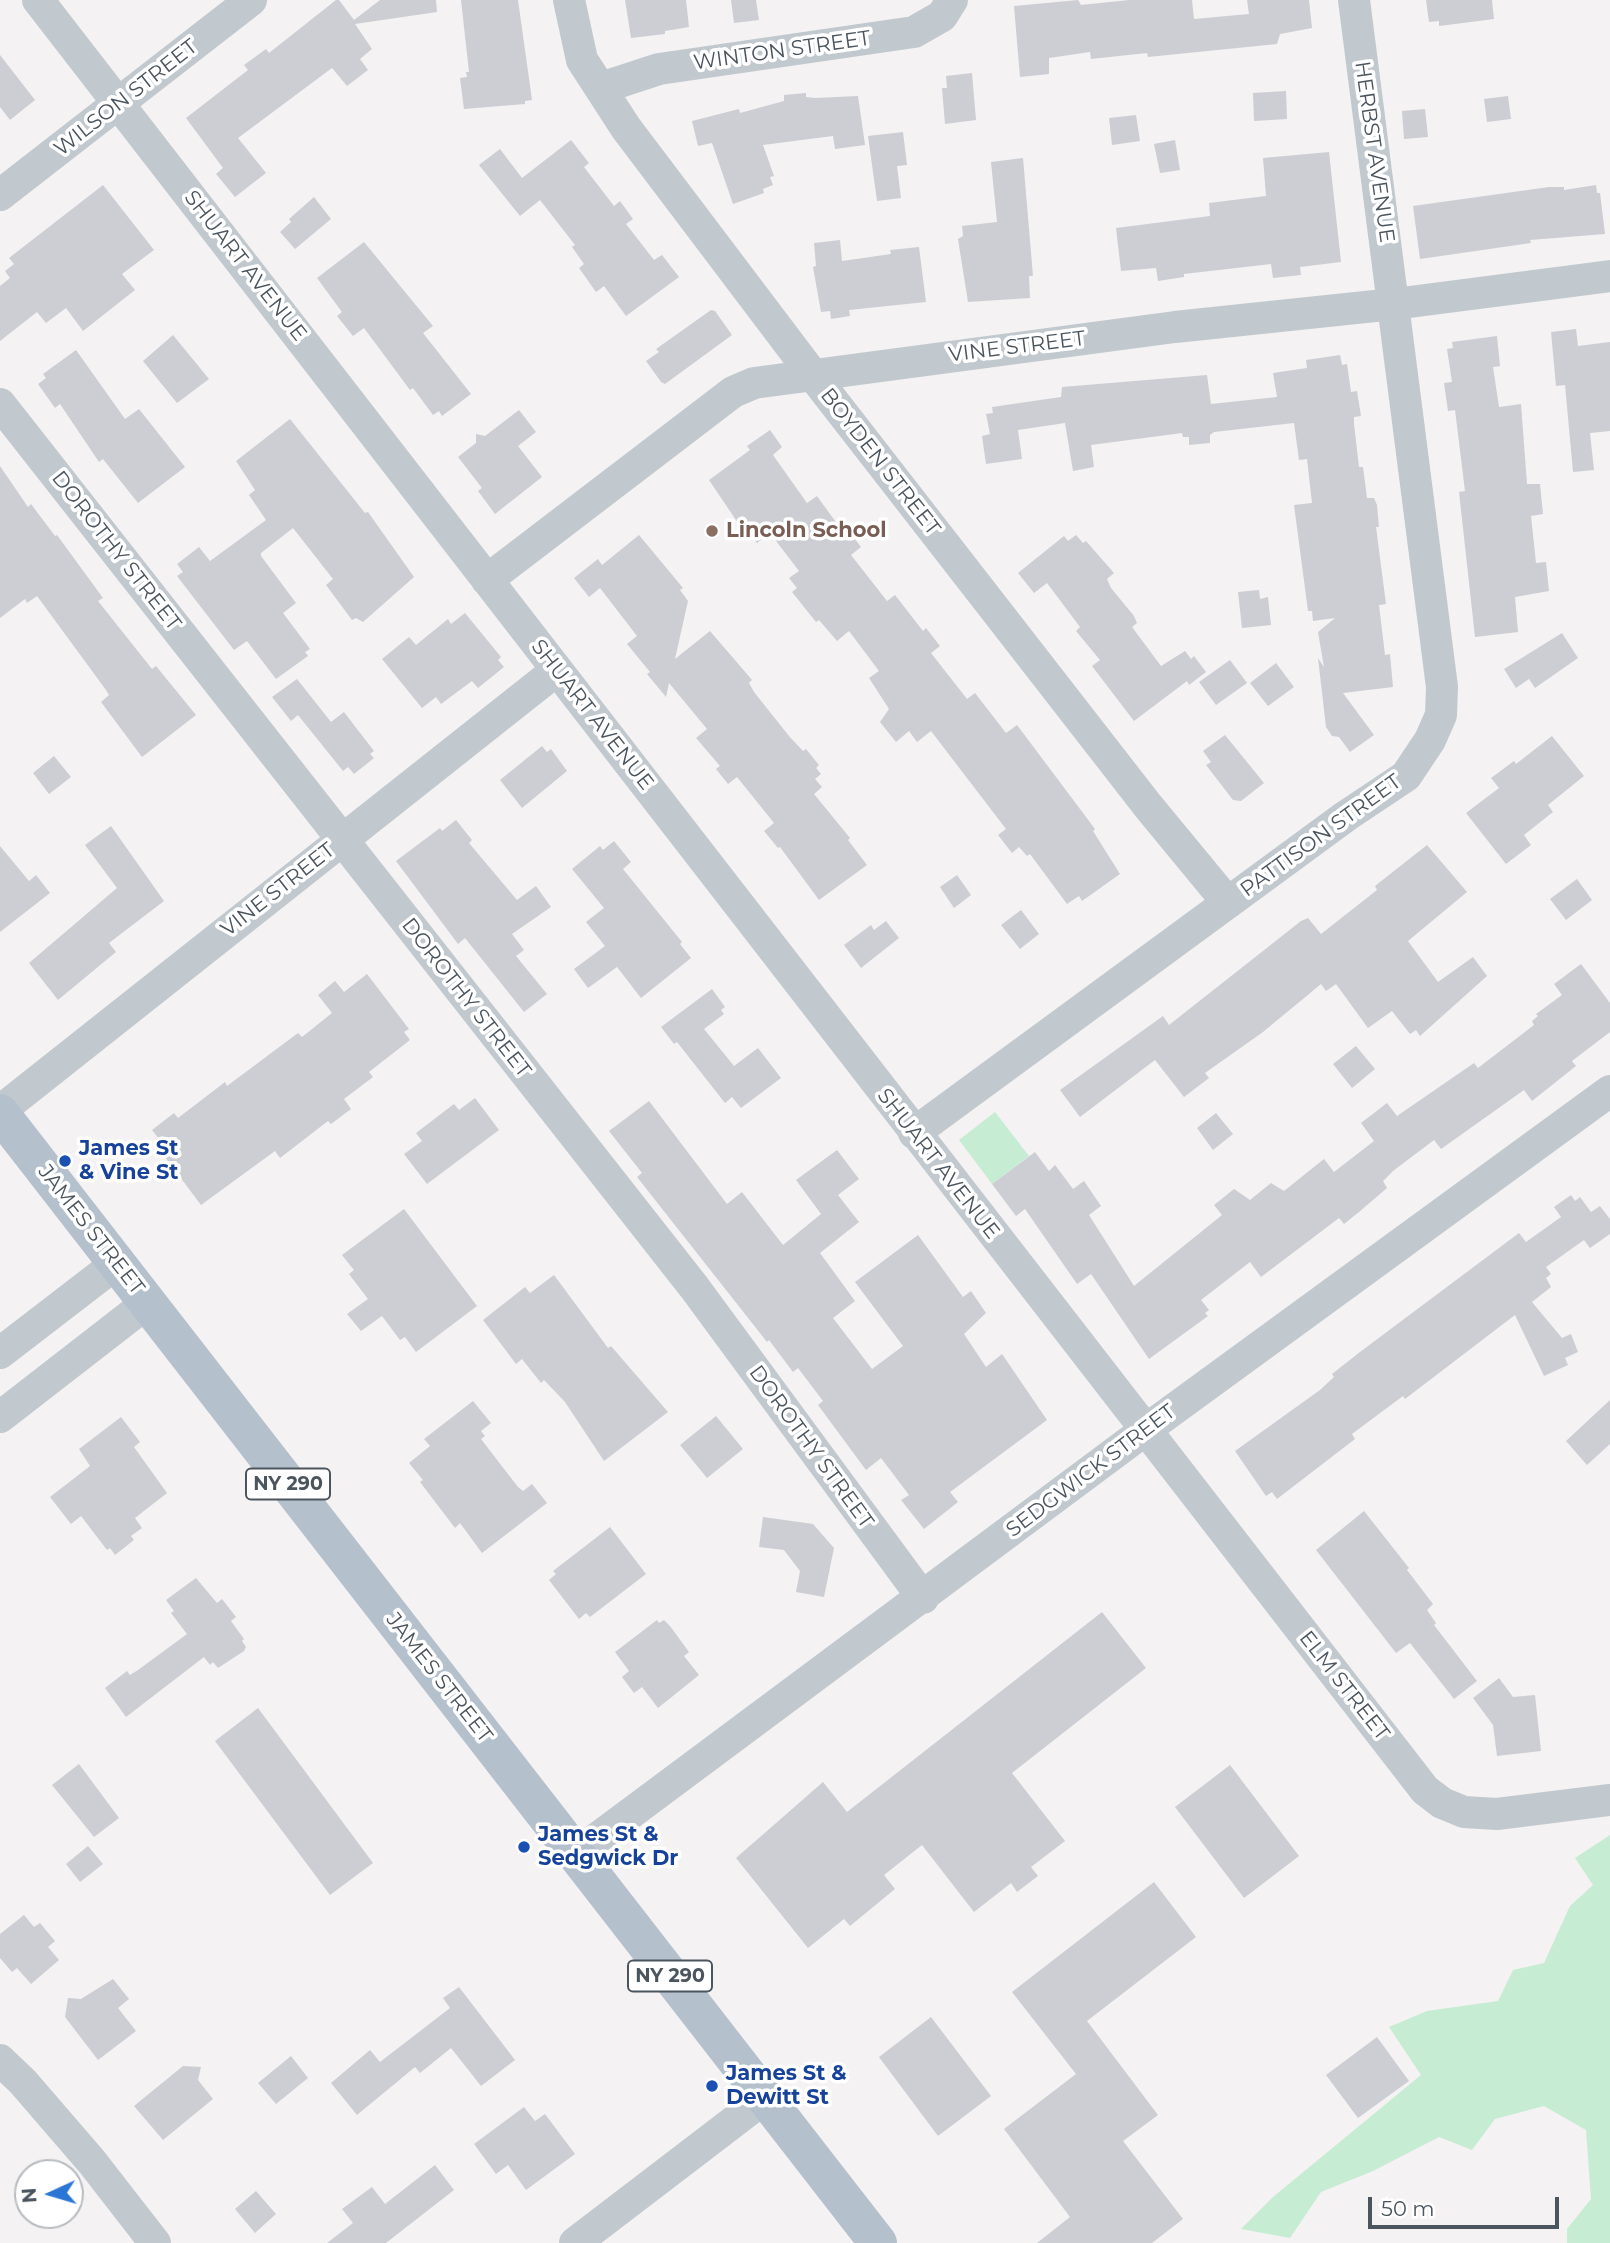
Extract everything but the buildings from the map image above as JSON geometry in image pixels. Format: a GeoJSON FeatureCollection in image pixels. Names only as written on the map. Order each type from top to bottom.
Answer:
{"type":"FeatureCollection","features":[{"type":"Feature","properties":{"kind":"main road","name":"JAMES STREET"},"geometry":{"type":"LineString","coordinates":[[0,1112],[878,2243]]}},
{"type":"Feature","properties":{"kind":"street","name":"SHUART AVENUE"},"geometry":{"type":"LineString","coordinates":[[38,0],[1144,1431]]}},
{"type":"Feature","properties":{"kind":"street","name":"WILSON STREET"},"geometry":{"type":"LineString","coordinates":[[0,195],[251,0]]}},
{"type":"Feature","properties":{"kind":"street","name":"BOYDEN STREET"},"geometry":{"type":"LineString","coordinates":[[569,0],[582,60],[626,128],[811,374],[1148,806],[1228,903]]}},
{"type":"Feature","properties":{"kind":"street","name":"WINTON STREET"},"geometry":{"type":"LineString","coordinates":[[601,88],[659,69],[914,32],[942,16],[953,0]]}},
{"type":"Feature","properties":{"kind":"street","name":"HERBST AVENUE"},"geometry":{"type":"LineString","coordinates":[[1354,0],[1394,304]]}},
{"type":"Feature","properties":{"kind":"street","name":"VINE STREET"},"geometry":{"type":"LineString","coordinates":[[487,580],[733,392],[754,383],[1175,327],[1394,304],[1610,276]]}},
{"type":"Feature","properties":{"kind":"street","name":"PATTISON STREET"},"geometry":{"type":"LineString","coordinates":[[914,1133],[1406,776],[1430,740],[1441,715],[1442,687],[1394,304]]}},
{"type":"Feature","properties":{"kind":"street","name":"DOROTHY STREET"},"geometry":{"type":"LineString","coordinates":[[0,404],[694,1287],[923,1598]]}},
{"type":"Feature","properties":{"kind":"street","name":"VINE STREET"},"geometry":{"type":"LineString","coordinates":[[0,1112],[557,670]]}},
{"type":"Feature","properties":{"kind":"street","name":"SEDGWICK STREET"},"geometry":{"type":"LineString","coordinates":[[576,1854],[1144,1431],[1610,1091]]}},
{"type":"Feature","properties":{"kind":"street"},"geometry":{"type":"LineString","coordinates":[[0,1353],[117,1264]]}},
{"type":"Feature","properties":{"kind":"street"},"geometry":{"type":"LineString","coordinates":[[0,1417],[147,1303]]}},
{"type":"Feature","properties":{"kind":"street","name":"ELM STREET"},"geometry":{"type":"LineString","coordinates":[[1144,1431],[1433,1797],[1464,1812],[1497,1814],[1610,1800]]}},
{"type":"Feature","properties":{"kind":"street"},"geometry":{"type":"LineString","coordinates":[[0,2060],[92,2162],[155,2243]]}},
{"type":"Feature","properties":{"kind":"street"},"geometry":{"type":"LineString","coordinates":[[575,2243],[765,2097]]}},
{"type":"Feature","properties":{"kind":"green space"},"geometry":{"type":"Polygon","coordinates":[[[995,1112],[1029,1156],[992,1184],[959,1140],[995,1112]]]}},
{"type":"Feature","properties":{"kind":"green space"},"geometry":{"type":"Polygon","coordinates":[[[1610,1835],[1610,2243],[1567,2243],[1567,2229],[1591,2199],[1586,2130],[1544,2106],[1495,2119],[1472,2150],[1439,2137],[1373,2171],[1321,2192],[1290,2238],[1241,2229],[1273,2197],[1421,2075],[1389,2027],[1427,2011],[1498,2001],[1513,1970],[1544,1963],[1570,1906],[1593,1885],[1575,1858],[1610,1835]]]}},
{"type":"Feature","properties":{"kind":"place","name":"Lincoln School"},"geometry":{"type":"Point","coordinates":[712,531]}},
{"type":"Feature","properties":{"kind":"place","name":"James St & Vine St"},"geometry":{"type":"Point","coordinates":[65,1161]}},
{"type":"Feature","properties":{"kind":"place","name":"James St & Sedgwick Dr"},"geometry":{"type":"Point","coordinates":[524,1847]}},
{"type":"Feature","properties":{"kind":"place","name":"James St & Dewitt St"},"geometry":{"type":"Point","coordinates":[712,2086]}}]}
